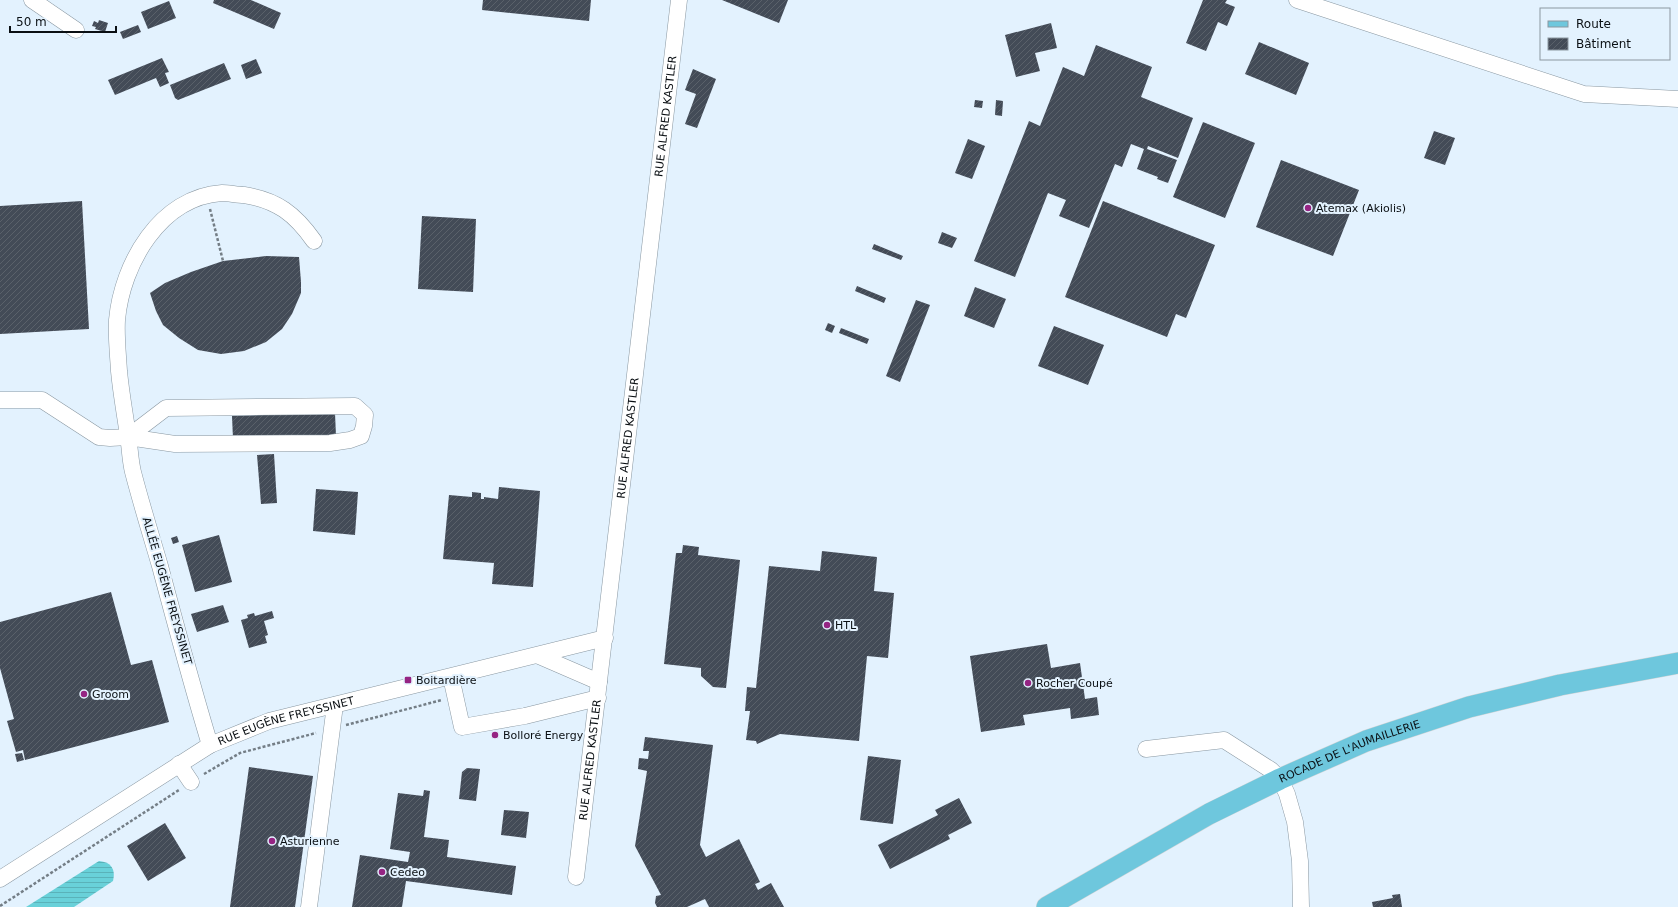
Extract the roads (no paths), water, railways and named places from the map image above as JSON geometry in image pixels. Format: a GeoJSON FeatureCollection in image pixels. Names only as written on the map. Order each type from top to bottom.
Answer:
{"type":"FeatureCollection","features":[{"type":"Feature","properties":{"kind":"main road","name":"ROCADE DE L'AUMAILLERIE"},"geometry":{"type":"LineString","coordinates":[[1047,907],[1210,814],[1280,779],[1366,741],[1470,706],[1560,685],[1678,663]]}},
{"type":"Feature","properties":{"kind":"street"},"geometry":{"type":"LineString","coordinates":[[32,0],[76,30]]}},
{"type":"Feature","properties":{"kind":"street","name":"RUE ALFRED KASTLER"},"geometry":{"type":"LineString","coordinates":[[576,877],[679,0]]}},
{"type":"Feature","properties":{"kind":"street"},"geometry":{"type":"LineString","coordinates":[[1297,0],[1584,94],[1678,99]]}},
{"type":"Feature","properties":{"kind":"street","name":"ALLÉE EUGÈNE FREYSSINET"},"geometry":{"type":"LineString","coordinates":[[210,745],[133,470],[122,398],[117,337],[117,319],[120,300],[128,274],[141,247],[152,232],[165,218],[198,198],[222,193],[258,198],[275,203],[304,226],[314,241]]}},
{"type":"Feature","properties":{"kind":"street"},"geometry":{"type":"LineString","coordinates":[[0,400],[42,400],[99,437],[128,437],[175,444],[330,443],[350,440],[361,436],[365,415],[355,406],[166,408],[128,437]]}},
{"type":"Feature","properties":{"kind":"street","name":"RUE EUGÈNE FREYSSINET"},"geometry":{"type":"LineString","coordinates":[[0,880],[210,745],[269,721],[539,656],[605,638]]}},
{"type":"Feature","properties":{"kind":"street"},"geometry":{"type":"LineString","coordinates":[[539,656],[598,690]]}},
{"type":"Feature","properties":{"kind":"street"},"geometry":{"type":"LineString","coordinates":[[451,677],[462,727],[525,716],[598,690]]}},
{"type":"Feature","properties":{"kind":"street"},"geometry":{"type":"LineString","coordinates":[[309,907],[335,705]]}},
{"type":"Feature","properties":{"kind":"street"},"geometry":{"type":"LineString","coordinates":[[1146,749],[1224,740],[1270,770],[1280,779],[1287,794],[1295,822],[1300,861],[1301,907]]}},
{"type":"Feature","properties":{"kind":"street"},"geometry":{"type":"LineString","coordinates":[[179,764],[191,782]]}},
{"type":"Feature","properties":{"kind":"water"},"geometry":{"type":"Polygon","coordinates":[[[99,861],[107,863],[112,867],[114,873],[113,881],[74,907],[26,907],[99,861]]]}},
{"type":"Feature","properties":{"kind":"place","name":"Atemax (Akiolis)"},"geometry":{"type":"Point","coordinates":[1308,208]}},
{"type":"Feature","properties":{"kind":"place","name":"HTL"},"geometry":{"type":"Point","coordinates":[827,625]}},
{"type":"Feature","properties":{"kind":"place","name":"Boitardière"},"geometry":{"type":"Point","coordinates":[408,680]}},
{"type":"Feature","properties":{"kind":"place","name":"Rocher Coupé"},"geometry":{"type":"Point","coordinates":[1028,683]}},
{"type":"Feature","properties":{"kind":"place","name":"Groom"},"geometry":{"type":"Point","coordinates":[84,694]}},
{"type":"Feature","properties":{"kind":"place","name":"Bolloré Energy"},"geometry":{"type":"Point","coordinates":[495,735]}},
{"type":"Feature","properties":{"kind":"place","name":"Asturienne"},"geometry":{"type":"Point","coordinates":[272,841]}},
{"type":"Feature","properties":{"kind":"place","name":"Cedeo"},"geometry":{"type":"Point","coordinates":[382,872]}}]}
